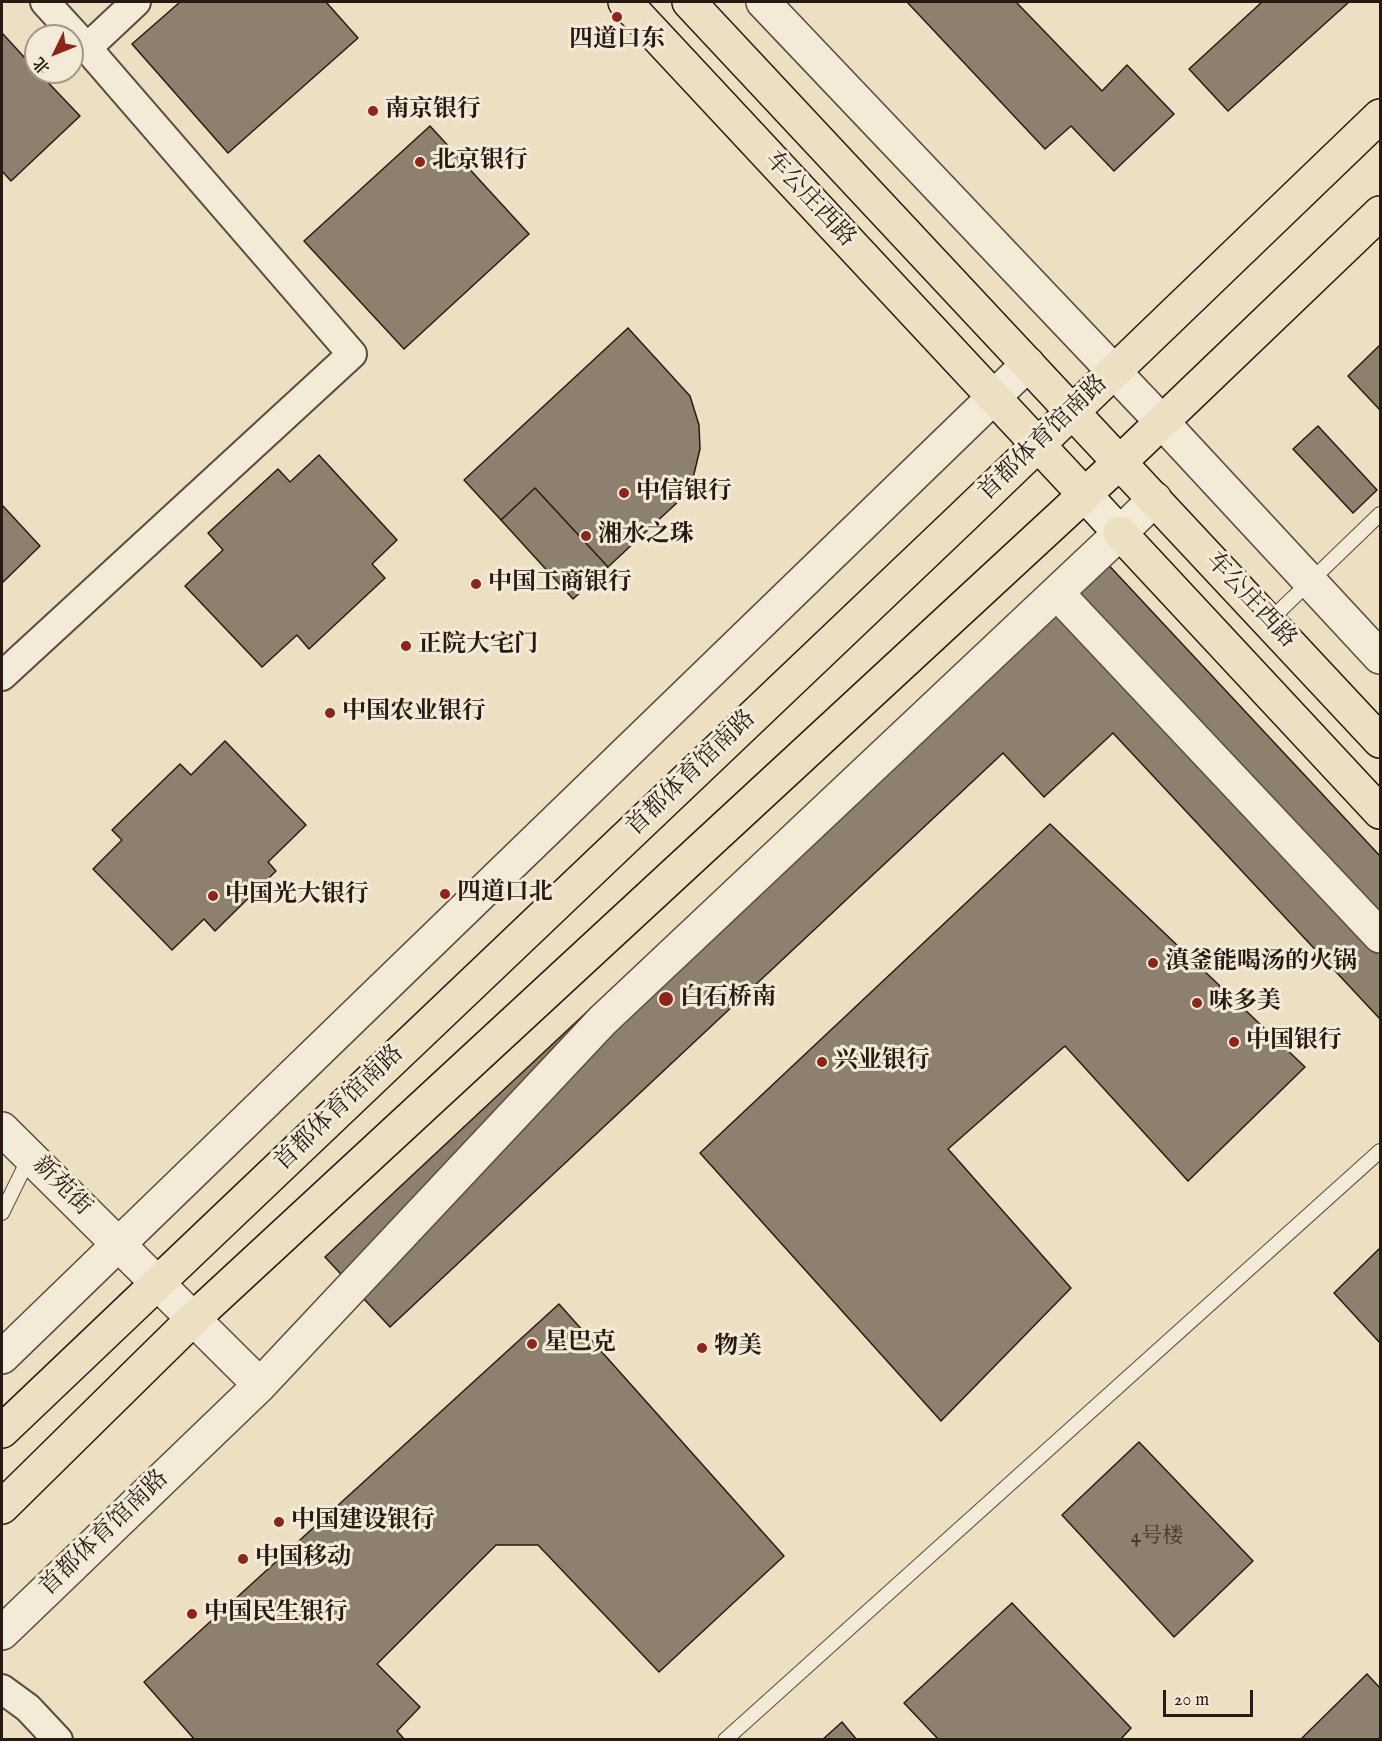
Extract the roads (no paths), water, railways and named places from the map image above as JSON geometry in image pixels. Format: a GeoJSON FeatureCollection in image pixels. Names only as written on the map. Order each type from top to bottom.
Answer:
{"type":"FeatureCollection","features":[{"type":"Feature","properties":{"kind":"main road","name":"车公庄西路"},"geometry":{"type":"LineString","coordinates":[[625,2],[1084,494]]}},
{"type":"Feature","properties":{"kind":"main road","name":"车公庄西路"},"geometry":{"type":"LineString","coordinates":[[689,2],[1380,741]]}},
{"type":"Feature","properties":{"kind":"main road","name":"首都体育馆南路"},"geometry":{"type":"LineString","coordinates":[[2,1431],[1038,445],[1380,116]]}},
{"type":"Feature","properties":{"kind":"main road"},"geometry":{"type":"LineString","coordinates":[[2,1506],[193,1319],[1120,462],[1380,213]]}},
{"type":"Feature","properties":{"kind":"main road","name":"车公庄西路"},"geometry":{"type":"LineString","coordinates":[[1120,533],[1380,812]]}},
{"type":"Feature","properties":{"kind":"street"},"geometry":{"type":"LineString","coordinates":[[4,669],[352,354],[45,2]]}},
{"type":"Feature","properties":{"kind":"street"},"geometry":{"type":"LineString","coordinates":[[87,48],[136,2]]}},
{"type":"Feature","properties":{"kind":"street"},"geometry":{"type":"LineString","coordinates":[[763,2],[1162,422],[1380,657]]}},
{"type":"Feature","properties":{"kind":"street"},"geometry":{"type":"LineString","coordinates":[[2,1357],[1028,364]]}},
{"type":"Feature","properties":{"kind":"street"},"geometry":{"type":"LineString","coordinates":[[1084,494],[1120,533]]}},
{"type":"Feature","properties":{"kind":"street","name":"首都体育馆南路"},"geometry":{"type":"LineString","coordinates":[[2,1634],[260,1385],[602,1021],[1155,499]]}},
{"type":"Feature","properties":{"kind":"street"},"geometry":{"type":"LineString","coordinates":[[1057,593],[1380,936]]}},
{"type":"Feature","properties":{"kind":"street","name":"新苑街"},"geometry":{"type":"LineString","coordinates":[[2,1129],[260,1385]]}},
{"type":"Feature","properties":{"kind":"street"},"geometry":{"type":"LineString","coordinates":[[2,1689],[28,1708],[58,1740]]}},
{"type":"Feature","properties":{"kind":"lane"},"geometry":{"type":"LineString","coordinates":[[1269,621],[1380,514]]}},
{"type":"Feature","properties":{"kind":"lane"},"geometry":{"type":"LineString","coordinates":[[725,1740],[1380,1151]]}},
{"type":"Feature","properties":{"kind":"lane"},"geometry":{"type":"LineString","coordinates":[[2,1213],[30,1156]]}},
{"type":"Feature","properties":{"kind":"place","name":"四道口东"},"geometry":{"type":"Point","coordinates":[617,17]}},
{"type":"Feature","properties":{"kind":"place","name":"南京银行"},"geometry":{"type":"Point","coordinates":[373,111]}},
{"type":"Feature","properties":{"kind":"place","name":"北京银行"},"geometry":{"type":"Point","coordinates":[420,162]}},
{"type":"Feature","properties":{"kind":"place","name":"中信银行"},"geometry":{"type":"Point","coordinates":[624,493]}},
{"type":"Feature","properties":{"kind":"place","name":"湘水之珠"},"geometry":{"type":"Point","coordinates":[586,536]}},
{"type":"Feature","properties":{"kind":"place","name":"中国工商银行"},"geometry":{"type":"Point","coordinates":[476,584]}},
{"type":"Feature","properties":{"kind":"place","name":"正院大宅门"},"geometry":{"type":"Point","coordinates":[406,646]}},
{"type":"Feature","properties":{"kind":"place","name":"中国农业银行"},"geometry":{"type":"Point","coordinates":[330,713]}},
{"type":"Feature","properties":{"kind":"place","name":"四道口北"},"geometry":{"type":"Point","coordinates":[445,894]}},
{"type":"Feature","properties":{"kind":"place","name":"中国光大银行"},"geometry":{"type":"Point","coordinates":[213,896]}},
{"type":"Feature","properties":{"kind":"place","name":"滇釜能喝汤的火锅"},"geometry":{"type":"Point","coordinates":[1153,963]}},
{"type":"Feature","properties":{"kind":"place","name":"白石桥南"},"geometry":{"type":"Point","coordinates":[666,999]}},
{"type":"Feature","properties":{"kind":"place","name":"味多美"},"geometry":{"type":"Point","coordinates":[1197,1003]}},
{"type":"Feature","properties":{"kind":"place","name":"中国银行"},"geometry":{"type":"Point","coordinates":[1234,1042]}},
{"type":"Feature","properties":{"kind":"place","name":"兴业银行"},"geometry":{"type":"Point","coordinates":[822,1062]}},
{"type":"Feature","properties":{"kind":"place","name":"星巴克"},"geometry":{"type":"Point","coordinates":[532,1344]}},
{"type":"Feature","properties":{"kind":"place","name":"物美"},"geometry":{"type":"Point","coordinates":[702,1348]}},
{"type":"Feature","properties":{"kind":"place","name":"中国建设银行"},"geometry":{"type":"Point","coordinates":[279,1522]}},
{"type":"Feature","properties":{"kind":"place","name":"中国移动"},"geometry":{"type":"Point","coordinates":[243,1559]}},
{"type":"Feature","properties":{"kind":"place","name":"中国民生银行"},"geometry":{"type":"Point","coordinates":[192,1614]}}]}
